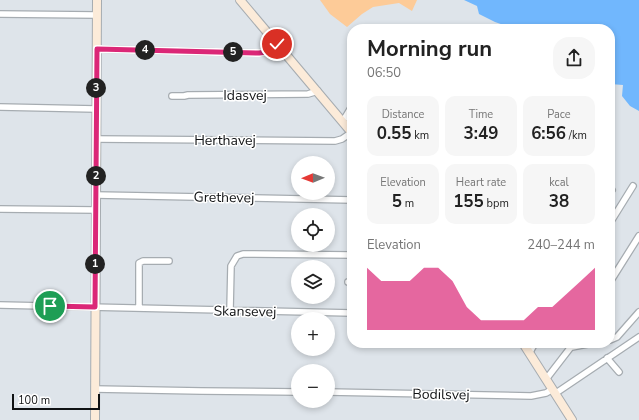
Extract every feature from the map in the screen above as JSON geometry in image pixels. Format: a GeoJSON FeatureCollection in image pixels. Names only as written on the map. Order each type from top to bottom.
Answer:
{"type":"FeatureCollection","features":[{"type":"Feature","properties":{"kind":"street"},"geometry":{"type":"LineString","coordinates":[[94,420],[97,0]]}},
{"type":"Feature","properties":{"kind":"street"},"geometry":{"type":"LineString","coordinates":[[240,0],[347,126]]}},
{"type":"Feature","properties":{"kind":"street"},"geometry":{"type":"LineString","coordinates":[[0,14],[96,15]]}},
{"type":"Feature","properties":{"kind":"street"},"geometry":{"type":"LineString","coordinates":[[97,49],[259,53],[267,52],[277,44]]}},
{"type":"Feature","properties":{"kind":"street","name":"Idasvej"},"geometry":{"type":"LineString","coordinates":[[172,96],[308,94],[318,91]]}},
{"type":"Feature","properties":{"kind":"street"},"geometry":{"type":"LineString","coordinates":[[0,107],[96,108]]}},
{"type":"Feature","properties":{"kind":"street"},"geometry":{"type":"LineString","coordinates":[[343,121],[347,114]]}},
{"type":"Feature","properties":{"kind":"street","name":"Herthavej"},"geometry":{"type":"LineString","coordinates":[[96,139],[335,141],[347,136]]}},
{"type":"Feature","properties":{"kind":"street"},"geometry":{"type":"LineString","coordinates":[[615,215],[633,186]]}},
{"type":"Feature","properties":{"kind":"street","name":"Grethevej"},"geometry":{"type":"LineString","coordinates":[[96,195],[347,200]]}},
{"type":"Feature","properties":{"kind":"street"},"geometry":{"type":"LineString","coordinates":[[0,209],[96,210]]}},
{"type":"Feature","properties":{"kind":"street"},"geometry":{"type":"LineString","coordinates":[[615,274],[639,236]]}},
{"type":"Feature","properties":{"kind":"street"},"geometry":{"type":"LineString","coordinates":[[230,310],[231,266],[237,256],[243,254],[347,255]]}},
{"type":"Feature","properties":{"kind":"street"},"geometry":{"type":"LineString","coordinates":[[139,308],[139,263],[143,261],[169,261]]}},
{"type":"Feature","properties":{"kind":"street","name":"Skansevej"},"geometry":{"type":"LineString","coordinates":[[0,305],[347,313]]}},
{"type":"Feature","properties":{"kind":"street"},"geometry":{"type":"LineString","coordinates":[[615,338],[639,312]]}},
{"type":"Feature","properties":{"kind":"street","name":"Bodilsvej"},"geometry":{"type":"LineString","coordinates":[[335,392],[530,396],[555,391],[639,337]]}},
{"type":"Feature","properties":{"kind":"street"},"geometry":{"type":"LineString","coordinates":[[527,348],[572,420]]}},
{"type":"Feature","properties":{"kind":"street"},"geometry":{"type":"LineString","coordinates":[[530,352],[532,348]]}},
{"type":"Feature","properties":{"kind":"street"},"geometry":{"type":"LineString","coordinates":[[547,378],[571,348]]}},
{"type":"Feature","properties":{"kind":"street"},"geometry":{"type":"LineString","coordinates":[[607,358],[619,372]]}},
{"type":"Feature","properties":{"kind":"street"},"geometry":{"type":"LineString","coordinates":[[95,389],[202,392],[291,392]]}},
{"type":"Feature","properties":{"kind":"shaded area"},"geometry":{"type":"Polygon","coordinates":[[[320,0],[417,0],[412,11],[399,3],[373,7],[350,24],[347,24],[347,27],[330,14],[320,0]]]}},
{"type":"Feature","properties":{"kind":"water"},"geometry":{"type":"Polygon","coordinates":[[[464,0],[639,0],[639,111],[630,106],[622,96],[623,85],[615,84],[615,24],[501,24],[479,14],[477,6],[464,0]]]}},
{"type":"Feature","properties":{"kind":"route"},"geometry":{"type":"LineString","coordinates":[[50,306],[95,307],[97,49],[259,53],[267,52],[277,44]]}}]}
